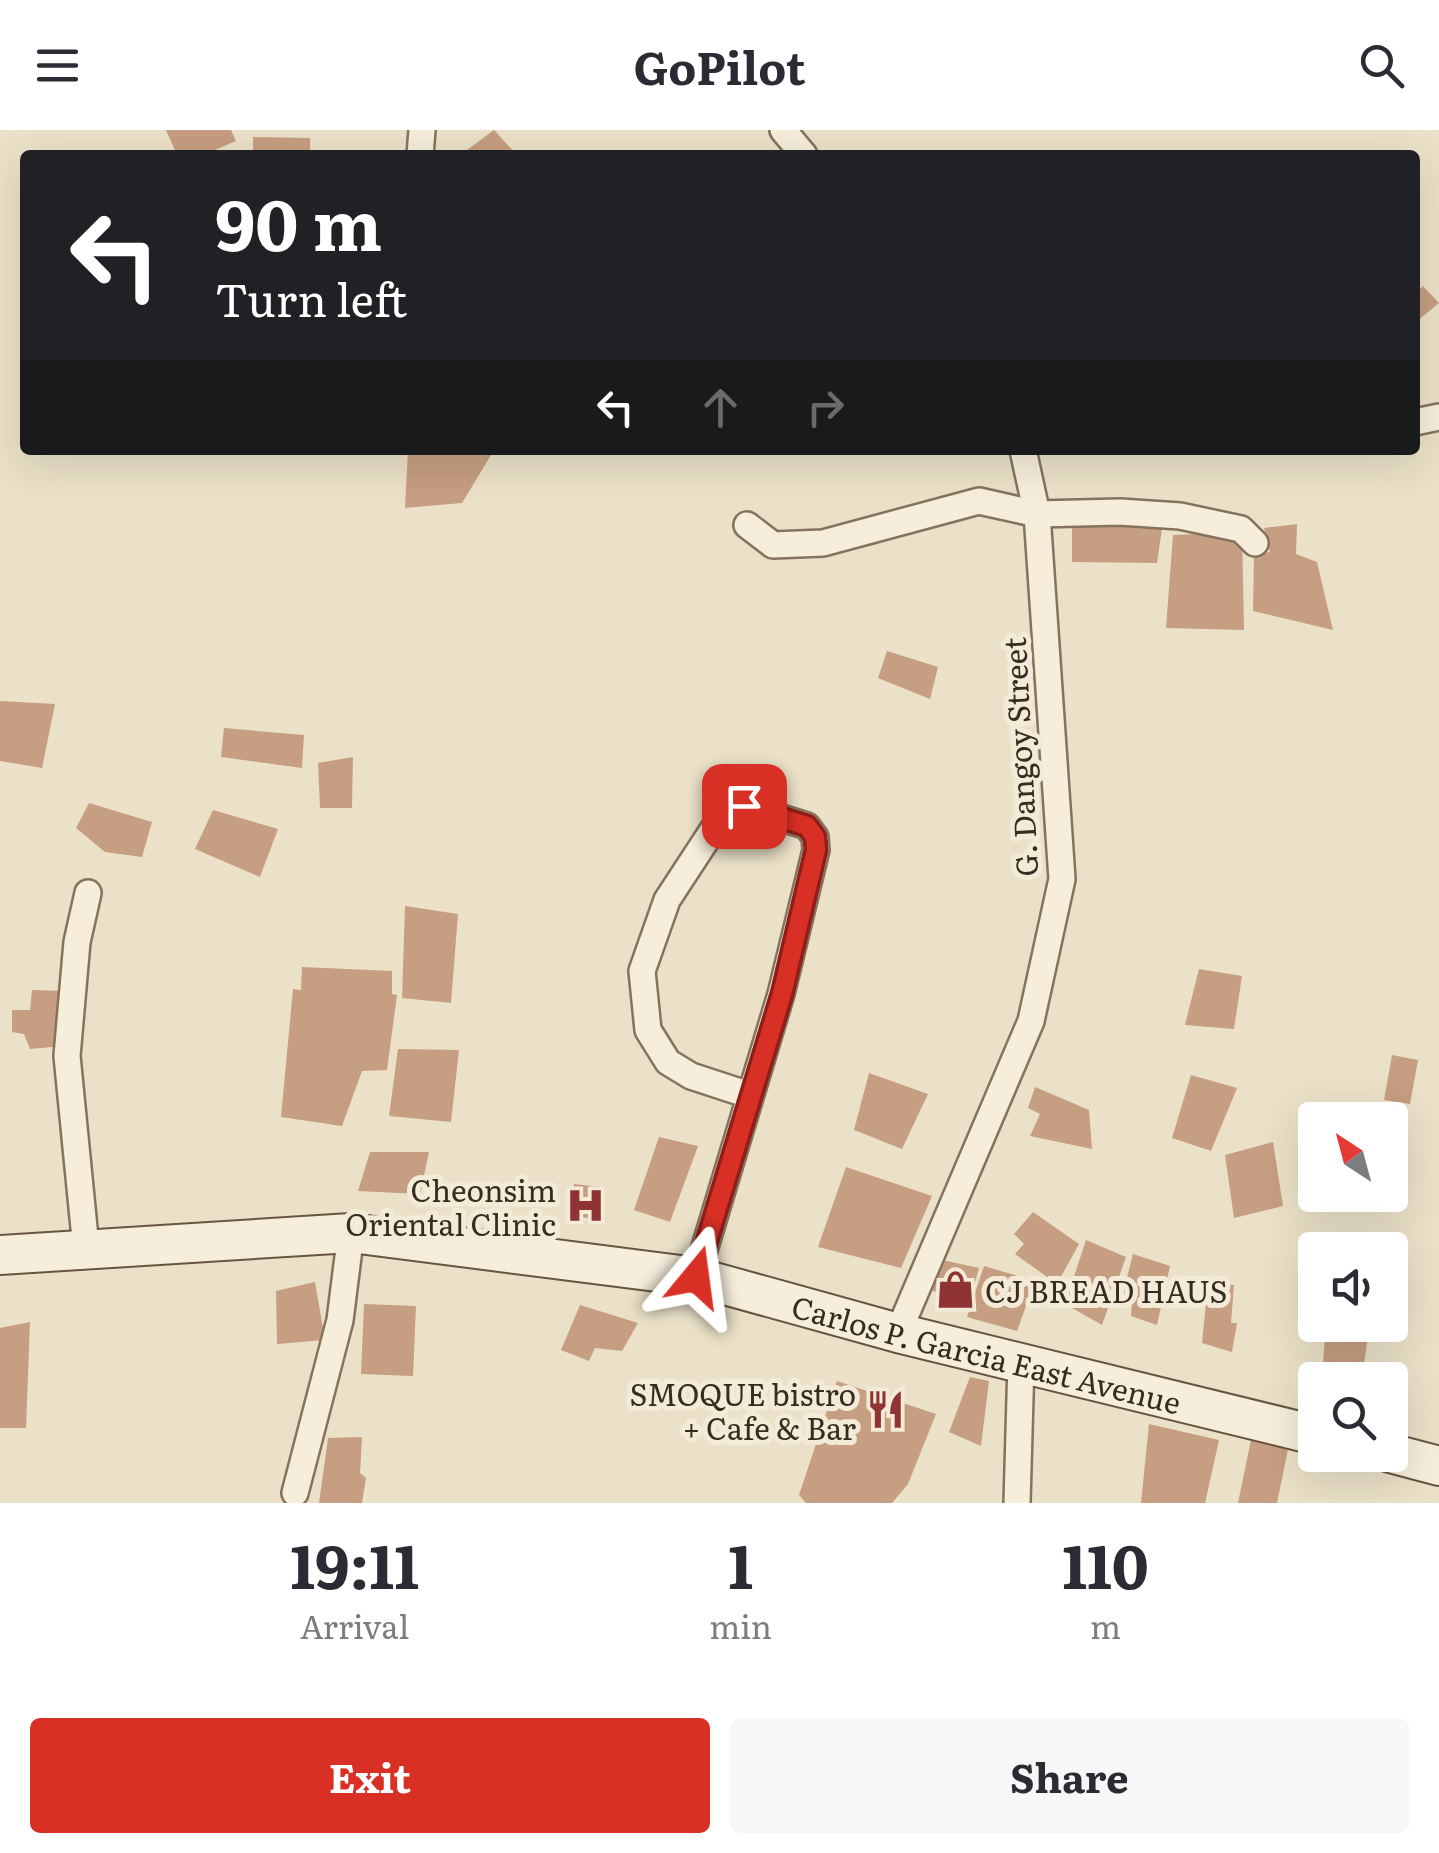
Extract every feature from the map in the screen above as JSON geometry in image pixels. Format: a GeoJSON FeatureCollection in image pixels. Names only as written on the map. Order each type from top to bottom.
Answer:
{"type":"FeatureCollection","features":[{"type":"Feature","properties":{"kind":"main road","name":"Carlos P. Garcia East Avenue"},"geometry":{"type":"LineString","coordinates":[[0,1255],[351,1233],[696,1277],[898,1333],[1298,1431]]}},
{"type":"Feature","properties":{"kind":"main road"},"geometry":{"type":"LineString","coordinates":[[1408,1458],[1439,1466]]}},
{"type":"Feature","properties":{"kind":"street"},"geometry":{"type":"LineString","coordinates":[[783,130],[800,150]]}},
{"type":"Feature","properties":{"kind":"street","name":"G. Dangoy Street"},"geometry":{"type":"LineString","coordinates":[[898,1333],[1030,1020],[1062,878],[1037,514],[1025,455]]}},
{"type":"Feature","properties":{"kind":"street"},"geometry":{"type":"LineString","coordinates":[[746,525],[774,544],[824,542],[978,501],[1037,514],[1120,512],[1180,516],[1241,529],[1255,544]]}},
{"type":"Feature","properties":{"kind":"street"},"geometry":{"type":"LineString","coordinates":[[696,1277],[782,994],[816,850],[815,837],[807,826],[744,806],[722,816],[667,900],[642,971],[648,1030],[668,1062],[692,1076],[749,1095]]}},
{"type":"Feature","properties":{"kind":"street"},"geometry":{"type":"LineString","coordinates":[[86,1248],[68,1056],[77,942],[88,893]]}},
{"type":"Feature","properties":{"kind":"street"},"geometry":{"type":"LineString","coordinates":[[295,1493],[340,1320],[351,1233]]}},
{"type":"Feature","properties":{"kind":"street"},"geometry":{"type":"LineString","coordinates":[[1017,1503],[1021,1362]]}},
{"type":"Feature","properties":{"kind":"building"},"geometry":{"type":"Polygon","coordinates":[[[166,130],[231,130],[236,141],[215,150],[175,150],[166,130]]]}},
{"type":"Feature","properties":{"kind":"building"},"geometry":{"type":"Polygon","coordinates":[[[494,130],[512,150],[467,150],[494,130]]]}},
{"type":"Feature","properties":{"kind":"building"},"geometry":{"type":"Polygon","coordinates":[[[253,137],[310,138],[310,150],[253,150],[253,137]]]}},
{"type":"Feature","properties":{"kind":"building"},"geometry":{"type":"Polygon","coordinates":[[[1423,286],[1439,303],[1420,319],[1423,286]]]}},
{"type":"Feature","properties":{"kind":"building"},"geometry":{"type":"Polygon","coordinates":[[[408,455],[491,455],[462,503],[405,508],[408,455]]]}},
{"type":"Feature","properties":{"kind":"building"},"geometry":{"type":"Polygon","coordinates":[[[1072,516],[1163,522],[1157,563],[1072,562],[1072,516]]]}},
{"type":"Feature","properties":{"kind":"building"},"geometry":{"type":"Polygon","coordinates":[[[1297,524],[1296,554],[1317,562],[1333,630],[1253,611],[1254,555],[1270,552],[1264,528],[1297,524]]]}},
{"type":"Feature","properties":{"kind":"building"},"geometry":{"type":"Polygon","coordinates":[[[1242,532],[1244,630],[1166,628],[1173,535],[1242,532]]]}},
{"type":"Feature","properties":{"kind":"building"},"geometry":{"type":"Polygon","coordinates":[[[887,651],[938,667],[930,699],[878,678],[887,651]]]}},
{"type":"Feature","properties":{"kind":"building"},"geometry":{"type":"Polygon","coordinates":[[[0,701],[55,704],[42,768],[0,761],[0,701]]]}},
{"type":"Feature","properties":{"kind":"building"},"geometry":{"type":"Polygon","coordinates":[[[224,728],[304,735],[302,768],[221,757],[224,728]]]}},
{"type":"Feature","properties":{"kind":"building"},"geometry":{"type":"Polygon","coordinates":[[[353,757],[352,808],[320,808],[318,763],[353,757]]]}},
{"type":"Feature","properties":{"kind":"building"},"geometry":{"type":"Polygon","coordinates":[[[89,803],[152,822],[142,857],[105,852],[76,828],[89,803]]]}},
{"type":"Feature","properties":{"kind":"building"},"geometry":{"type":"Polygon","coordinates":[[[213,810],[278,829],[260,877],[195,849],[213,810]]]}},
{"type":"Feature","properties":{"kind":"building"},"geometry":{"type":"Polygon","coordinates":[[[405,906],[458,914],[451,1003],[402,998],[405,906]]]}},
{"type":"Feature","properties":{"kind":"building"},"geometry":{"type":"Polygon","coordinates":[[[302,967],[392,971],[392,994],[397,995],[387,1070],[362,1071],[342,1126],[281,1117],[293,989],[301,990],[302,967]]]}},
{"type":"Feature","properties":{"kind":"building"},"geometry":{"type":"Polygon","coordinates":[[[1199,969],[1242,976],[1234,1029],[1185,1025],[1199,969]]]}},
{"type":"Feature","properties":{"kind":"building"},"geometry":{"type":"Polygon","coordinates":[[[32,990],[65,991],[63,1046],[30,1049],[24,1034],[12,1032],[12,1010],[30,1010],[32,990]]]}},
{"type":"Feature","properties":{"kind":"building"},"geometry":{"type":"Polygon","coordinates":[[[398,1049],[459,1050],[451,1122],[389,1116],[398,1049]]]}},
{"type":"Feature","properties":{"kind":"building"},"geometry":{"type":"Polygon","coordinates":[[[1392,1055],[1418,1060],[1410,1104],[1384,1100],[1392,1055]]]}},
{"type":"Feature","properties":{"kind":"building"},"geometry":{"type":"Polygon","coordinates":[[[869,1073],[928,1094],[902,1149],[854,1130],[869,1073]]]}},
{"type":"Feature","properties":{"kind":"building"},"geometry":{"type":"Polygon","coordinates":[[[1191,1075],[1237,1088],[1211,1151],[1172,1138],[1191,1075]]]}},
{"type":"Feature","properties":{"kind":"building"},"geometry":{"type":"Polygon","coordinates":[[[1035,1087],[1089,1110],[1092,1149],[1030,1136],[1040,1114],[1028,1108],[1035,1087]]]}},
{"type":"Feature","properties":{"kind":"building"},"geometry":{"type":"Polygon","coordinates":[[[659,1137],[698,1146],[670,1222],[634,1210],[659,1137]]]}},
{"type":"Feature","properties":{"kind":"building"},"geometry":{"type":"Polygon","coordinates":[[[1273,1142],[1283,1206],[1234,1218],[1225,1155],[1273,1142]]]}},
{"type":"Feature","properties":{"kind":"building"},"geometry":{"type":"Polygon","coordinates":[[[370,1152],[429,1152],[420,1194],[358,1191],[370,1152]]]}},
{"type":"Feature","properties":{"kind":"building"},"geometry":{"type":"Polygon","coordinates":[[[846,1167],[932,1196],[901,1268],[818,1247],[846,1167]]]}},
{"type":"Feature","properties":{"kind":"building"},"geometry":{"type":"Polygon","coordinates":[[[574,1184],[601,1187],[598,1221],[571,1214],[574,1184]]]}},
{"type":"Feature","properties":{"kind":"building"},"geometry":{"type":"Polygon","coordinates":[[[1033,1212],[1079,1244],[1057,1284],[1015,1254],[1024,1244],[1014,1234],[1033,1212]]]}},
{"type":"Feature","properties":{"kind":"building"},"geometry":{"type":"Polygon","coordinates":[[[1086,1240],[1126,1257],[1102,1325],[1065,1304],[1086,1240]]]}},
{"type":"Feature","properties":{"kind":"building"},"geometry":{"type":"Polygon","coordinates":[[[1133,1254],[1170,1266],[1157,1325],[1131,1316],[1132,1301],[1123,1293],[1133,1254]]]}},
{"type":"Feature","properties":{"kind":"building"},"geometry":{"type":"Polygon","coordinates":[[[938,1259],[979,1268],[968,1306],[929,1289],[938,1259]]]}},
{"type":"Feature","properties":{"kind":"building"},"geometry":{"type":"Polygon","coordinates":[[[984,1266],[1035,1281],[1017,1331],[967,1317],[984,1266]]]}},
{"type":"Feature","properties":{"kind":"building"},"geometry":{"type":"Polygon","coordinates":[[[315,1282],[325,1340],[277,1344],[276,1291],[315,1282]]]}},
{"type":"Feature","properties":{"kind":"building"},"geometry":{"type":"Polygon","coordinates":[[[1208,1283],[1234,1285],[1231,1323],[1237,1323],[1232,1352],[1202,1343],[1208,1283]]]}},
{"type":"Feature","properties":{"kind":"building"},"geometry":{"type":"Polygon","coordinates":[[[364,1304],[416,1306],[413,1376],[361,1374],[364,1304]]]}},
{"type":"Feature","properties":{"kind":"building"},"geometry":{"type":"Polygon","coordinates":[[[580,1305],[638,1323],[622,1351],[595,1348],[589,1361],[561,1350],[580,1305]]]}},
{"type":"Feature","properties":{"kind":"building"},"geometry":{"type":"Polygon","coordinates":[[[30,1322],[26,1428],[0,1428],[0,1328],[30,1322]]]}},
{"type":"Feature","properties":{"kind":"building"},"geometry":{"type":"Polygon","coordinates":[[[1325,1342],[1367,1342],[1364,1362],[1323,1362],[1325,1342]]]}},
{"type":"Feature","properties":{"kind":"building"},"geometry":{"type":"Polygon","coordinates":[[[970,1377],[989,1381],[981,1446],[949,1432],[970,1377]]]}},
{"type":"Feature","properties":{"kind":"building"},"geometry":{"type":"Polygon","coordinates":[[[837,1381],[936,1414],[908,1484],[892,1503],[806,1503],[799,1495],[837,1381]]]}},
{"type":"Feature","properties":{"kind":"building"},"geometry":{"type":"Polygon","coordinates":[[[1149,1424],[1219,1440],[1205,1503],[1141,1503],[1149,1424]]]}},
{"type":"Feature","properties":{"kind":"building"},"geometry":{"type":"Polygon","coordinates":[[[362,1437],[360,1473],[366,1478],[362,1503],[319,1503],[328,1438],[362,1437]]]}},
{"type":"Feature","properties":{"kind":"building"},"geometry":{"type":"Polygon","coordinates":[[[1251,1440],[1288,1449],[1277,1503],[1238,1503],[1251,1440]]]}},
{"type":"Feature","properties":{"kind":"place","name":"Cheonsim Oriental Clinic"},"geometry":{"type":"Point","coordinates":[586,1206]}},
{"type":"Feature","properties":{"kind":"place","name":"CJ BREAD HAUS"},"geometry":{"type":"Point","coordinates":[955,1290]}},
{"type":"Feature","properties":{"kind":"place","name":"SMOQUE bistro + Cafe & Bar"},"geometry":{"type":"Point","coordinates":[886,1410]}},
{"type":"Feature","properties":{"kind":"route"},"geometry":{"type":"LineString","coordinates":[[696,1277],[782,994],[816,850],[815,837],[807,826],[744,806]]}}]}
